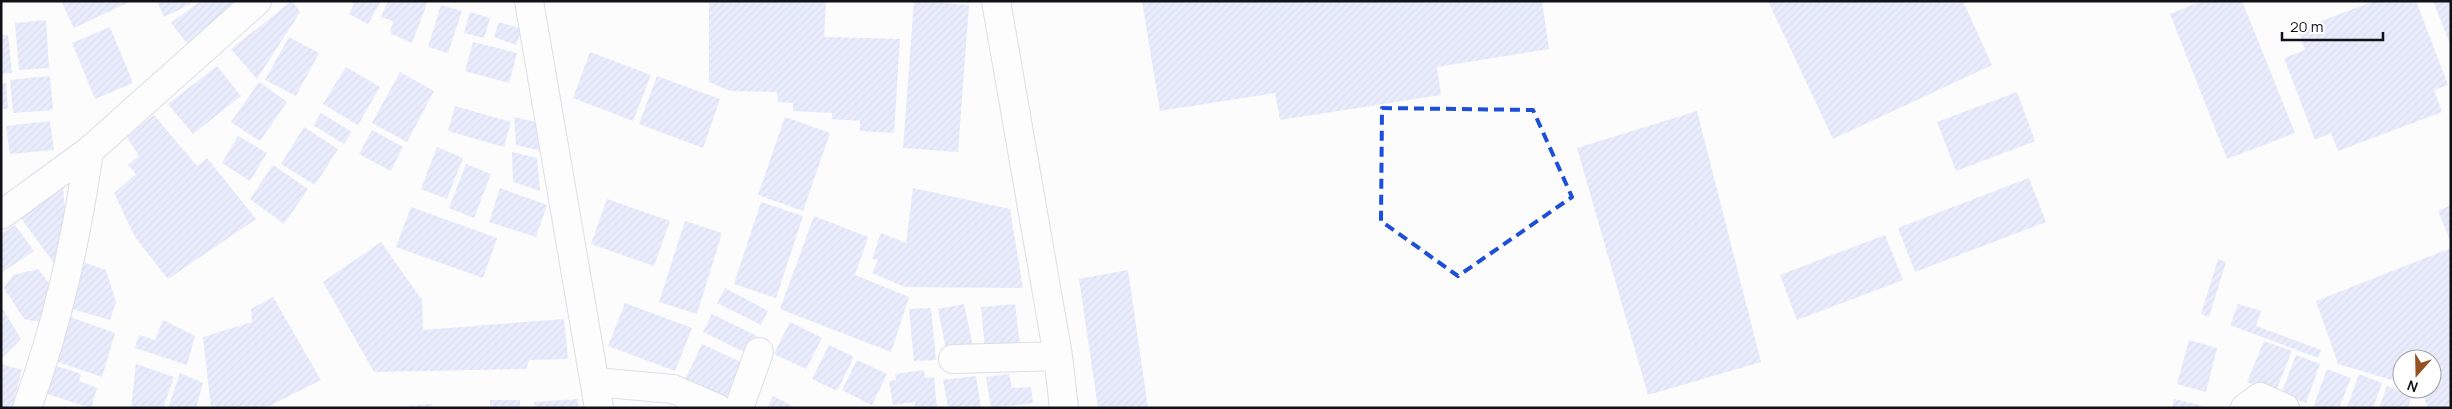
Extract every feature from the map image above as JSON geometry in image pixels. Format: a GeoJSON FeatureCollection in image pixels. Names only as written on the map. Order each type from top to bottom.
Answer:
{"type":"FeatureCollection","features":[{"type":"Feature","properties":{"kind":"street"},"geometry":{"type":"LineString","coordinates":[[1,215],[89,151],[257,1]]}},
{"type":"Feature","properties":{"kind":"street"},"geometry":{"type":"LineString","coordinates":[[529,1],[597,395],[672,389],[717,408]]}},
{"type":"Feature","properties":{"kind":"street"},"geometry":{"type":"LineString","coordinates":[[996,1],[1058,356],[1064,408]]}},
{"type":"Feature","properties":{"kind":"street"},"geometry":{"type":"LineString","coordinates":[[27,408],[58,313],[78,226],[89,151]]}},
{"type":"Feature","properties":{"kind":"street"},"geometry":{"type":"LineString","coordinates":[[739,408],[759,352]]}},
{"type":"Feature","properties":{"kind":"street"},"geometry":{"type":"LineString","coordinates":[[953,359],[1058,356]]}},
{"type":"Feature","properties":{"kind":"street"},"geometry":{"type":"LineString","coordinates":[[2245,408],[2260,397],[2286,408]]}},
{"type":"Feature","properties":{"kind":"highlighted area"},"geometry":{"type":"Polygon","coordinates":[[[1382,108],[1533,110],[1572,197],[1458,276],[1381,221],[1382,108]]]}},
{"type":"Feature","properties":{"kind":"building"},"geometry":{"type":"Polygon","coordinates":[[[61,1],[131,1],[74,28],[61,1]]]}},
{"type":"Feature","properties":{"kind":"building"},"geometry":{"type":"Polygon","coordinates":[[[157,1],[190,1],[191,4],[164,17],[157,1]]]}},
{"type":"Feature","properties":{"kind":"building"},"geometry":{"type":"Polygon","coordinates":[[[200,1],[247,1],[189,46],[171,23],[200,1]]]}},
{"type":"Feature","properties":{"kind":"building"},"geometry":{"type":"Polygon","coordinates":[[[292,1],[300,12],[257,79],[231,49],[292,1]]]}},
{"type":"Feature","properties":{"kind":"building"},"geometry":{"type":"Polygon","coordinates":[[[350,1],[381,1],[368,24],[349,14],[354,4],[350,1]]]}},
{"type":"Feature","properties":{"kind":"building"},"geometry":{"type":"Polygon","coordinates":[[[388,1],[428,1],[412,43],[390,33],[393,21],[381,17],[388,1]]]}},
{"type":"Feature","properties":{"kind":"building"},"geometry":{"type":"Polygon","coordinates":[[[709,1],[826,1],[824,37],[900,39],[894,133],[860,131],[860,121],[832,119],[832,113],[793,111],[793,103],[778,102],[777,92],[730,91],[709,82],[709,1]]]}},
{"type":"Feature","properties":{"kind":"building"},"geometry":{"type":"Polygon","coordinates":[[[914,1],[969,5],[958,152],[903,148],[914,1]]]}},
{"type":"Feature","properties":{"kind":"building"},"geometry":{"type":"Polygon","coordinates":[[[1142,1],[1542,1],[1549,49],[1437,67],[1441,95],[1280,120],[1275,93],[1160,111],[1142,1]]]}},
{"type":"Feature","properties":{"kind":"building"},"geometry":{"type":"Polygon","coordinates":[[[1772,1],[1963,1],[1992,65],[1833,139],[1769,3],[1772,1]]]}},
{"type":"Feature","properties":{"kind":"building"},"geometry":{"type":"Polygon","coordinates":[[[2202,1],[2242,1],[2295,133],[2227,159],[2170,14],[2202,1]]]}},
{"type":"Feature","properties":{"kind":"building"},"geometry":{"type":"Polygon","coordinates":[[[2374,1],[2416,1],[2448,85],[2434,90],[2442,112],[2338,151],[2331,133],[2315,140],[2284,58],[2305,50],[2298,30],[2374,1]]]}},
{"type":"Feature","properties":{"kind":"building"},"geometry":{"type":"Polygon","coordinates":[[[2433,1],[2451,1],[2451,46],[2433,1]]]}},
{"type":"Feature","properties":{"kind":"building"},"geometry":{"type":"Polygon","coordinates":[[[441,5],[462,11],[448,53],[428,47],[441,5]]]}},
{"type":"Feature","properties":{"kind":"building"},"geometry":{"type":"Polygon","coordinates":[[[470,12],[490,18],[484,38],[464,33],[470,12]]]}},
{"type":"Feature","properties":{"kind":"building"},"geometry":{"type":"Polygon","coordinates":[[[46,20],[49,68],[19,70],[15,23],[46,20]]]}},
{"type":"Feature","properties":{"kind":"building"},"geometry":{"type":"Polygon","coordinates":[[[499,22],[522,29],[516,45],[494,37],[499,22]]]}},
{"type":"Feature","properties":{"kind":"building"},"geometry":{"type":"Polygon","coordinates":[[[110,27],[133,83],[95,99],[72,43],[110,27]]]}},
{"type":"Feature","properties":{"kind":"building"},"geometry":{"type":"Polygon","coordinates":[[[1,35],[8,35],[12,73],[1,74],[1,35]]]}},
{"type":"Feature","properties":{"kind":"building"},"geometry":{"type":"Polygon","coordinates":[[[289,37],[319,53],[296,96],[265,80],[289,37]]]}},
{"type":"Feature","properties":{"kind":"building"},"geometry":{"type":"Polygon","coordinates":[[[473,42],[517,53],[509,83],[465,71],[473,42]]]}},
{"type":"Feature","properties":{"kind":"building"},"geometry":{"type":"Polygon","coordinates":[[[590,52],[651,75],[633,121],[573,98],[590,52]]]}},
{"type":"Feature","properties":{"kind":"building"},"geometry":{"type":"Polygon","coordinates":[[[217,66],[241,96],[193,134],[168,104],[217,66]]]}},
{"type":"Feature","properties":{"kind":"building"},"geometry":{"type":"Polygon","coordinates":[[[346,67],[380,87],[358,125],[323,104],[346,67]]]}},
{"type":"Feature","properties":{"kind":"building"},"geometry":{"type":"Polygon","coordinates":[[[400,72],[434,91],[407,142],[372,123],[400,72]]]}},
{"type":"Feature","properties":{"kind":"building"},"geometry":{"type":"Polygon","coordinates":[[[50,76],[53,110],[13,113],[10,80],[50,76]]]}},
{"type":"Feature","properties":{"kind":"building"},"geometry":{"type":"Polygon","coordinates":[[[657,76],[720,99],[703,148],[639,124],[657,76]]]}},
{"type":"Feature","properties":{"kind":"building"},"geometry":{"type":"Polygon","coordinates":[[[259,82],[287,102],[260,141],[231,122],[259,82]]]}},
{"type":"Feature","properties":{"kind":"building"},"geometry":{"type":"Polygon","coordinates":[[[1,83],[6,83],[8,109],[1,109],[1,83]]]}},
{"type":"Feature","properties":{"kind":"building"},"geometry":{"type":"Polygon","coordinates":[[[2017,92],[2035,141],[1956,171],[1937,122],[2017,92]]]}},
{"type":"Feature","properties":{"kind":"building"},"geometry":{"type":"Polygon","coordinates":[[[455,106],[511,122],[504,147],[448,131],[455,106]]]}},
{"type":"Feature","properties":{"kind":"building"},"geometry":{"type":"Polygon","coordinates":[[[1697,111],[1761,362],[1648,395],[1577,148],[1697,111]]]}},
{"type":"Feature","properties":{"kind":"building"},"geometry":{"type":"Polygon","coordinates":[[[321,113],[352,132],[344,144],[313,125],[321,113]]]}},
{"type":"Feature","properties":{"kind":"building"},"geometry":{"type":"Polygon","coordinates":[[[154,115],[197,166],[207,158],[256,219],[168,279],[135,237],[114,193],[136,174],[128,165],[139,156],[126,136],[154,115]]]}},
{"type":"Feature","properties":{"kind":"building"},"geometry":{"type":"Polygon","coordinates":[[[514,117],[536,122],[541,151],[516,145],[514,117]]]}},
{"type":"Feature","properties":{"kind":"building"},"geometry":{"type":"Polygon","coordinates":[[[785,117],[830,133],[803,211],[758,195],[785,117]]]}},
{"type":"Feature","properties":{"kind":"building"},"geometry":{"type":"Polygon","coordinates":[[[50,121],[54,150],[10,154],[6,126],[50,121]]]}},
{"type":"Feature","properties":{"kind":"building"},"geometry":{"type":"Polygon","coordinates":[[[304,127],[338,149],[315,185],[281,164],[304,127]]]}},
{"type":"Feature","properties":{"kind":"building"},"geometry":{"type":"Polygon","coordinates":[[[372,130],[403,147],[391,171],[359,154],[372,130]]]}},
{"type":"Feature","properties":{"kind":"building"},"geometry":{"type":"Polygon","coordinates":[[[238,136],[267,153],[250,181],[222,163],[238,136]]]}},
{"type":"Feature","properties":{"kind":"building"},"geometry":{"type":"Polygon","coordinates":[[[437,147],[463,158],[447,199],[421,189],[437,147]]]}},
{"type":"Feature","properties":{"kind":"building"},"geometry":{"type":"Polygon","coordinates":[[[512,152],[537,158],[540,191],[513,182],[512,152]]]}},
{"type":"Feature","properties":{"kind":"building"},"geometry":{"type":"Polygon","coordinates":[[[466,164],[491,174],[474,218],[449,208],[466,164]]]}},
{"type":"Feature","properties":{"kind":"building"},"geometry":{"type":"Polygon","coordinates":[[[273,165],[308,189],[284,224],[250,199],[273,165]]]}},
{"type":"Feature","properties":{"kind":"building"},"geometry":{"type":"Polygon","coordinates":[[[2029,178],[2046,222],[1915,272],[1898,228],[2029,178]]]}},
{"type":"Feature","properties":{"kind":"building"},"geometry":{"type":"Polygon","coordinates":[[[63,187],[67,235],[59,270],[20,217],[63,187]]]}},
{"type":"Feature","properties":{"kind":"building"},"geometry":{"type":"Polygon","coordinates":[[[500,188],[547,205],[536,237],[489,222],[500,188]]]}},
{"type":"Feature","properties":{"kind":"building"},"geometry":{"type":"Polygon","coordinates":[[[913,188],[1010,209],[1023,288],[905,287],[872,273],[878,260],[872,259],[881,233],[906,243],[913,188]]]}},
{"type":"Feature","properties":{"kind":"building"},"geometry":{"type":"Polygon","coordinates":[[[607,199],[670,221],[654,266],[591,244],[607,199]]]}},
{"type":"Feature","properties":{"kind":"building"},"geometry":{"type":"Polygon","coordinates":[[[761,202],[803,216],[776,298],[734,284],[761,202]]]}},
{"type":"Feature","properties":{"kind":"building"},"geometry":{"type":"Polygon","coordinates":[[[2451,205],[2451,243],[2438,211],[2451,205]]]}},
{"type":"Feature","properties":{"kind":"building"},"geometry":{"type":"Polygon","coordinates":[[[411,207],[497,238],[483,278],[396,247],[411,207]]]}},
{"type":"Feature","properties":{"kind":"building"},"geometry":{"type":"Polygon","coordinates":[[[814,216],[868,237],[855,275],[909,297],[891,352],[780,309],[814,216]]]}},
{"type":"Feature","properties":{"kind":"building"},"geometry":{"type":"Polygon","coordinates":[[[685,221],[722,233],[697,314],[659,302],[685,221]]]}},
{"type":"Feature","properties":{"kind":"building"},"geometry":{"type":"Polygon","coordinates":[[[15,225],[34,251],[1,273],[1,234],[15,225]]]}},
{"type":"Feature","properties":{"kind":"building"},"geometry":{"type":"Polygon","coordinates":[[[1885,235],[1903,280],[1797,320],[1780,275],[1885,235]]]}},
{"type":"Feature","properties":{"kind":"building"},"geometry":{"type":"Polygon","coordinates":[[[381,242],[422,300],[423,330],[564,319],[568,359],[529,360],[526,369],[374,372],[323,282],[381,242]]]}},
{"type":"Feature","properties":{"kind":"building"},"geometry":{"type":"Polygon","coordinates":[[[2451,248],[2451,408],[2428,408],[2425,399],[2442,399],[2442,349],[2392,349],[2392,380],[2338,364],[2316,301],[2451,248]]]}},
{"type":"Feature","properties":{"kind":"building"},"geometry":{"type":"Polygon","coordinates":[[[2218,259],[2226,262],[2209,317],[2201,314],[2218,259]]]}},
{"type":"Feature","properties":{"kind":"building"},"geometry":{"type":"Polygon","coordinates":[[[80,261],[106,270],[116,302],[110,320],[65,307],[80,261]]]}},
{"type":"Feature","properties":{"kind":"building"},"geometry":{"type":"Polygon","coordinates":[[[38,269],[52,287],[40,322],[24,319],[4,288],[13,275],[38,269]]]}},
{"type":"Feature","properties":{"kind":"building"},"geometry":{"type":"Polygon","coordinates":[[[1128,270],[1148,408],[1098,408],[1079,279],[1128,270]]]}},
{"type":"Feature","properties":{"kind":"building"},"geometry":{"type":"Polygon","coordinates":[[[725,288],[768,311],[761,325],[717,303],[725,288]]]}},
{"type":"Feature","properties":{"kind":"building"},"geometry":{"type":"Polygon","coordinates":[[[273,297],[321,380],[265,408],[211,408],[203,337],[252,322],[251,309],[273,297]]]}},
{"type":"Feature","properties":{"kind":"building"},"geometry":{"type":"Polygon","coordinates":[[[625,303],[692,328],[675,371],[608,346],[625,303]]]}},
{"type":"Feature","properties":{"kind":"building"},"geometry":{"type":"Polygon","coordinates":[[[964,304],[974,351],[947,356],[938,309],[964,304]]]}},
{"type":"Feature","properties":{"kind":"building"},"geometry":{"type":"Polygon","coordinates":[[[1015,304],[1020,347],[985,350],[981,307],[1015,304]]]}},
{"type":"Feature","properties":{"kind":"building"},"geometry":{"type":"Polygon","coordinates":[[[2238,304],[2261,311],[2256,326],[2321,350],[2318,358],[2230,325],[2238,304]]]}},
{"type":"Feature","properties":{"kind":"building"},"geometry":{"type":"Polygon","coordinates":[[[1,306],[21,339],[1,359],[1,306]]]}},
{"type":"Feature","properties":{"kind":"building"},"geometry":{"type":"Polygon","coordinates":[[[931,308],[936,360],[914,361],[909,309],[931,308]]]}},
{"type":"Feature","properties":{"kind":"building"},"geometry":{"type":"Polygon","coordinates":[[[62,314],[115,333],[102,377],[49,359],[62,314]]]}},
{"type":"Feature","properties":{"kind":"building"},"geometry":{"type":"Polygon","coordinates":[[[712,314],[757,336],[748,354],[703,332],[712,314]]]}},
{"type":"Feature","properties":{"kind":"building"},"geometry":{"type":"Polygon","coordinates":[[[163,320],[195,336],[187,365],[135,348],[139,335],[155,340],[163,320]]]}},
{"type":"Feature","properties":{"kind":"building"},"geometry":{"type":"Polygon","coordinates":[[[790,322],[822,338],[806,369],[774,354],[790,322]]]}},
{"type":"Feature","properties":{"kind":"building"},"geometry":{"type":"Polygon","coordinates":[[[2189,340],[2217,348],[2206,392],[2177,384],[2189,340]]]}},
{"type":"Feature","properties":{"kind":"building"},"geometry":{"type":"Polygon","coordinates":[[[2264,341],[2292,351],[2275,393],[2247,382],[2264,341]]]}},
{"type":"Feature","properties":{"kind":"building"},"geometry":{"type":"Polygon","coordinates":[[[702,344],[743,363],[726,400],[685,380],[702,344]]]}},
{"type":"Feature","properties":{"kind":"building"},"geometry":{"type":"Polygon","coordinates":[[[829,345],[854,357],[837,391],[812,379],[829,345]]]}},
{"type":"Feature","properties":{"kind":"building"},"geometry":{"type":"Polygon","coordinates":[[[2296,355],[2320,364],[2306,403],[2281,394],[2296,355]]]}},
{"type":"Feature","properties":{"kind":"building"},"geometry":{"type":"Polygon","coordinates":[[[857,360],[887,374],[872,405],[842,390],[857,360]]]}},
{"type":"Feature","properties":{"kind":"building"},"geometry":{"type":"Polygon","coordinates":[[[1,364],[22,370],[12,408],[1,408],[1,364]]]}},
{"type":"Feature","properties":{"kind":"building"},"geometry":{"type":"Polygon","coordinates":[[[51,364],[81,374],[79,381],[97,388],[91,408],[41,392],[51,364]]]}},
{"type":"Feature","properties":{"kind":"building"},"geometry":{"type":"Polygon","coordinates":[[[136,364],[174,377],[163,408],[131,408],[136,364]]]}},
{"type":"Feature","properties":{"kind":"building"},"geometry":{"type":"Polygon","coordinates":[[[2327,369],[2351,378],[2339,408],[2313,408],[2327,369]]]}},
{"type":"Feature","properties":{"kind":"building"},"geometry":{"type":"Polygon","coordinates":[[[924,370],[925,378],[934,377],[937,408],[915,408],[915,402],[893,405],[889,381],[896,380],[895,374],[924,370]]]}},
{"type":"Feature","properties":{"kind":"building"},"geometry":{"type":"Polygon","coordinates":[[[180,373],[203,383],[196,408],[168,408],[180,373]]]}},
{"type":"Feature","properties":{"kind":"building"},"geometry":{"type":"Polygon","coordinates":[[[1009,374],[1012,388],[1031,387],[1033,403],[991,408],[986,377],[1009,374]]]}},
{"type":"Feature","properties":{"kind":"building"},"geometry":{"type":"Polygon","coordinates":[[[2359,374],[2382,383],[2373,408],[2347,408],[2359,374]]]}},
{"type":"Feature","properties":{"kind":"building"},"geometry":{"type":"Polygon","coordinates":[[[976,376],[981,408],[948,408],[943,380],[976,376]]]}},
{"type":"Feature","properties":{"kind":"building"},"geometry":{"type":"Polygon","coordinates":[[[2387,386],[2392,388],[2392,399],[2411,399],[2408,408],[2379,408],[2387,386]]]}},
{"type":"Feature","properties":{"kind":"building"},"geometry":{"type":"Polygon","coordinates":[[[773,396],[796,408],[767,408],[773,396]]]}},
{"type":"Feature","properties":{"kind":"building"},"geometry":{"type":"Polygon","coordinates":[[[578,399],[578,408],[535,408],[534,402],[578,399]]]}},
{"type":"Feature","properties":{"kind":"building"},"geometry":{"type":"Polygon","coordinates":[[[2174,399],[2207,407],[2207,408],[2172,408],[2174,399]]]}},
{"type":"Feature","properties":{"kind":"building"},"geometry":{"type":"Polygon","coordinates":[[[490,400],[520,400],[520,408],[490,408],[490,400]]]}},
{"type":"Feature","properties":{"kind":"building"},"geometry":{"type":"Polygon","coordinates":[[[432,404],[432,408],[407,408],[407,406],[432,404]]]}}]}
